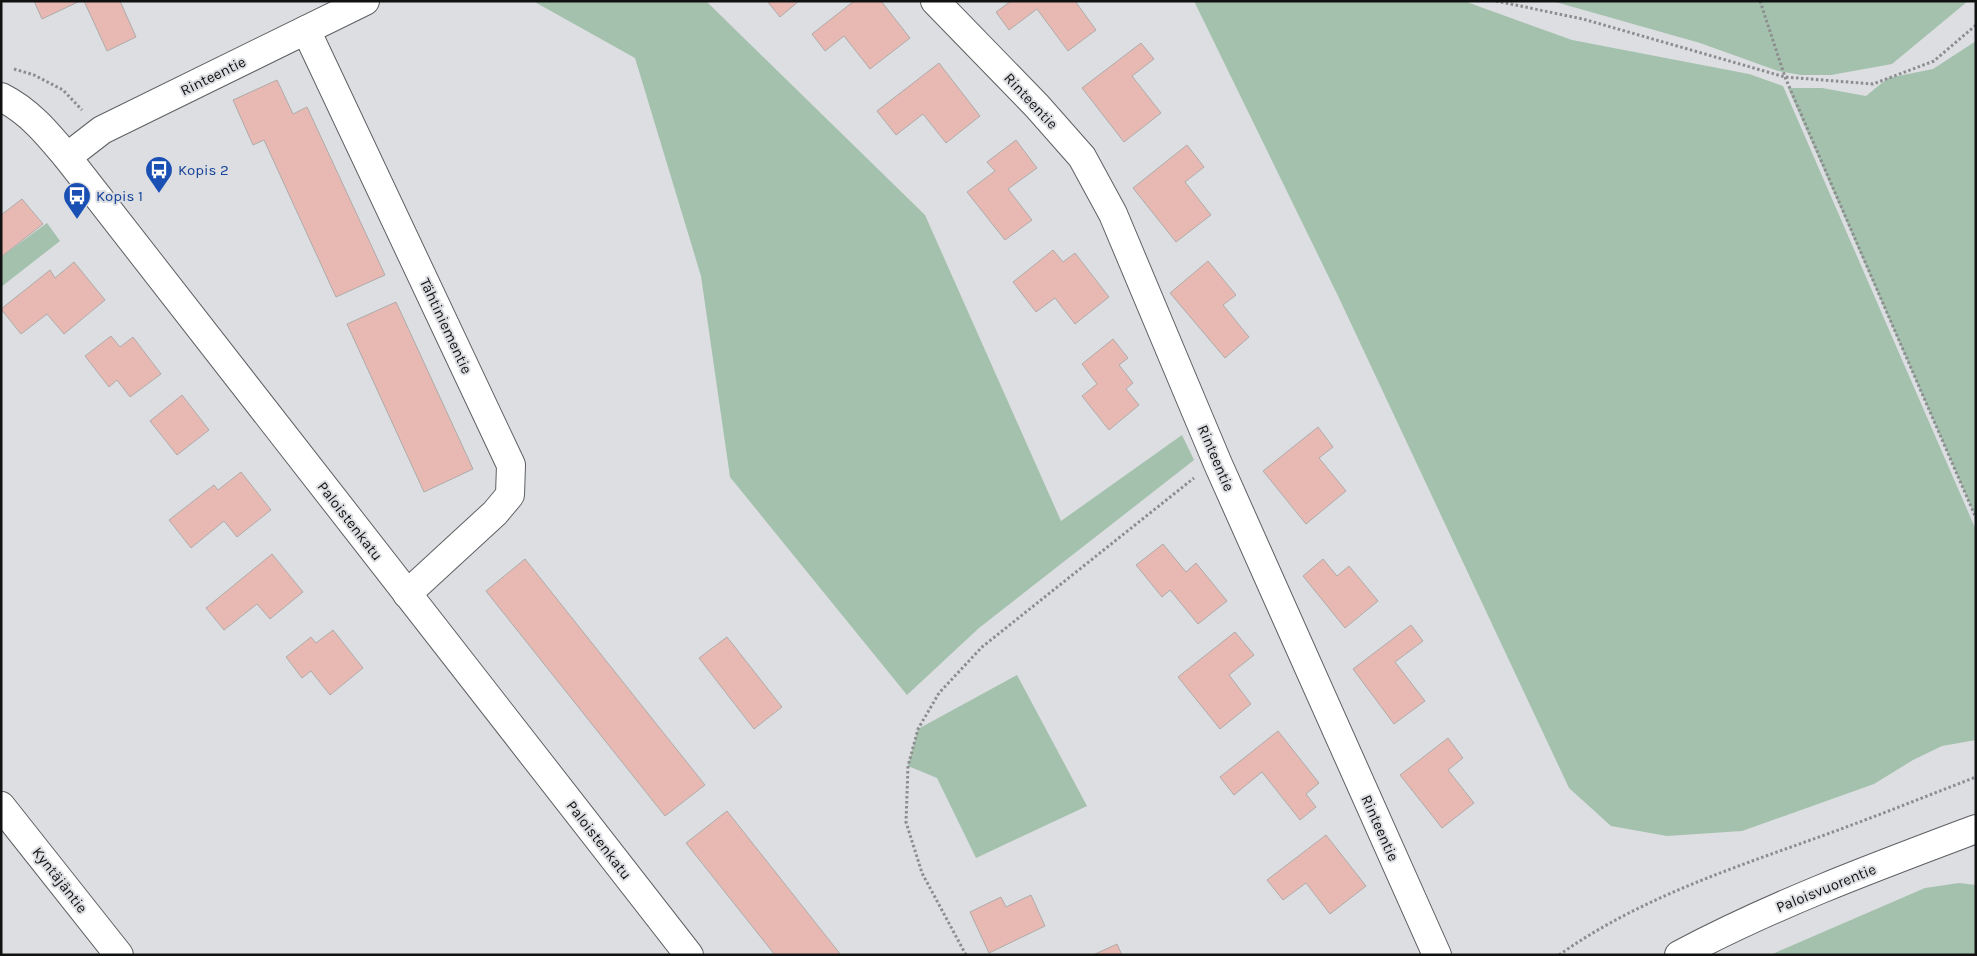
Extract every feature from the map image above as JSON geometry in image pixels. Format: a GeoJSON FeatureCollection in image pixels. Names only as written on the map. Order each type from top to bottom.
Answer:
{"type":"FeatureCollection","features":[{"type":"Feature","properties":{"kind":"street","name":"Rinteentie"},"geometry":{"type":"LineString","coordinates":[[67,157],[102,130],[365,1]]}},
{"type":"Feature","properties":{"kind":"street","name":"Rinteentie"},"geometry":{"type":"LineString","coordinates":[[936,1],[1037,106],[1082,157],[1113,214],[1218,464],[1437,955]]}},
{"type":"Feature","properties":{"kind":"street","name":"Tähtiniementie"},"geometry":{"type":"LineString","coordinates":[[306,30],[511,465],[510,495],[495,513],[407,594]]}},
{"type":"Feature","properties":{"kind":"street","name":"Paloistenkatu"},"geometry":{"type":"LineString","coordinates":[[2,97],[19,107],[41,125],[67,157],[689,955]]}},
{"type":"Feature","properties":{"kind":"street","name":"Kyntäjäntie"},"geometry":{"type":"LineString","coordinates":[[1,806],[119,955]]}},
{"type":"Feature","properties":{"kind":"street","name":"Paloisvuorentie"},"geometry":{"type":"LineString","coordinates":[[1679,955],[1715,936],[1821,888],[1976,829]]}},
{"type":"Feature","properties":{"kind":"path"},"geometry":{"type":"LineString","coordinates":[[1496,1],[1583,18],[1785,76],[1873,84],[1934,61],[1976,25]]}},
{"type":"Feature","properties":{"kind":"path"},"geometry":{"type":"LineString","coordinates":[[1760,1],[1785,76],[1976,518]]}},
{"type":"Feature","properties":{"kind":"path"},"geometry":{"type":"LineString","coordinates":[[10,68],[34,74],[63,90],[102,130]]}},
{"type":"Feature","properties":{"kind":"path"},"geometry":{"type":"LineString","coordinates":[[966,955],[922,873],[906,822],[908,766],[918,729],[939,693],[982,647],[1188,481],[1218,464]]}},
{"type":"Feature","properties":{"kind":"path"},"geometry":{"type":"LineString","coordinates":[[1560,955],[1632,912],[1702,879],[1976,778]]}},
{"type":"Feature","properties":{"kind":"green space"},"geometry":{"type":"Polygon","coordinates":[[[533,1],[706,1],[925,215],[1061,521],[1182,435],[1194,460],[979,628],[907,695],[730,477],[701,276],[635,58],[533,1]]]}},
{"type":"Feature","properties":{"kind":"green space"},"geometry":{"type":"Polygon","coordinates":[[[1194,1],[1464,1],[1572,40],[1749,74],[1783,86],[1976,530],[1976,740],[1942,746],[1913,760],[1874,784],[1742,831],[1667,836],[1611,826],[1569,788],[1339,298],[1194,1]]]}},
{"type":"Feature","properties":{"kind":"green space"},"geometry":{"type":"Polygon","coordinates":[[[1552,1],[1968,1],[1892,64],[1831,75],[1801,75],[1778,71],[1700,43],[1552,1]]]}},
{"type":"Feature","properties":{"kind":"green space"},"geometry":{"type":"Polygon","coordinates":[[[1976,41],[1976,518],[1788,88],[1822,88],[1866,96],[1888,78],[1933,69],[1976,41]]]}},
{"type":"Feature","properties":{"kind":"green space"},"geometry":{"type":"Polygon","coordinates":[[[47,223],[60,241],[1,287],[1,257],[47,223]]]}},
{"type":"Feature","properties":{"kind":"green space"},"geometry":{"type":"Polygon","coordinates":[[[1017,675],[1087,806],[976,858],[937,778],[908,766],[918,729],[1017,675]]]}},
{"type":"Feature","properties":{"kind":"green space"},"geometry":{"type":"Polygon","coordinates":[[[1959,883],[1976,885],[1976,955],[1770,955],[1925,888],[1959,883]]]}},
{"type":"Feature","properties":{"kind":"building"},"geometry":{"type":"Polygon","coordinates":[[[34,1],[80,1],[42,19],[34,1]]]}},
{"type":"Feature","properties":{"kind":"building"},"geometry":{"type":"Polygon","coordinates":[[[84,1],[120,1],[136,37],[107,51],[84,1]]]}},
{"type":"Feature","properties":{"kind":"building"},"geometry":{"type":"Polygon","coordinates":[[[767,1],[799,1],[780,17],[767,1]]]}},
{"type":"Feature","properties":{"kind":"building"},"geometry":{"type":"Polygon","coordinates":[[[854,1],[881,1],[910,38],[870,69],[844,36],[825,51],[812,34],[854,1]]]}},
{"type":"Feature","properties":{"kind":"building"},"geometry":{"type":"Polygon","coordinates":[[[1011,1],[1075,1],[1096,30],[1068,51],[1037,9],[1009,30],[996,12],[1011,1]]]}},
{"type":"Feature","properties":{"kind":"building"},"geometry":{"type":"Polygon","coordinates":[[[1141,43],[1154,59],[1132,76],[1161,113],[1124,142],[1082,88],[1141,43]]]}},
{"type":"Feature","properties":{"kind":"building"},"geometry":{"type":"Polygon","coordinates":[[[939,63],[980,116],[946,143],[923,114],[896,135],[877,111],[939,63]]]}},
{"type":"Feature","properties":{"kind":"building"},"geometry":{"type":"Polygon","coordinates":[[[277,80],[293,114],[307,107],[385,275],[336,297],[264,140],[253,145],[233,100],[277,80]]]}},
{"type":"Feature","properties":{"kind":"building"},"geometry":{"type":"Polygon","coordinates":[[[1016,140],[1037,168],[1008,189],[1032,220],[1005,240],[967,192],[995,171],[987,162],[1016,140]]]}},
{"type":"Feature","properties":{"kind":"building"},"geometry":{"type":"Polygon","coordinates":[[[1187,145],[1204,167],[1185,182],[1211,215],[1176,242],[1133,188],[1187,145]]]}},
{"type":"Feature","properties":{"kind":"building"},"geometry":{"type":"Polygon","coordinates":[[[22,199],[43,224],[1,257],[1,215],[22,199]]]}},
{"type":"Feature","properties":{"kind":"building"},"geometry":{"type":"Polygon","coordinates":[[[1053,250],[1063,262],[1075,253],[1109,297],[1075,324],[1055,298],[1036,312],[1013,282],[1053,250]]]}},
{"type":"Feature","properties":{"kind":"building"},"geometry":{"type":"Polygon","coordinates":[[[1208,261],[1236,295],[1223,305],[1249,337],[1225,358],[1170,293],[1208,261]]]}},
{"type":"Feature","properties":{"kind":"building"},"geometry":{"type":"Polygon","coordinates":[[[74,262],[105,300],[64,334],[47,314],[21,334],[1,309],[50,270],[55,278],[74,262]]]}},
{"type":"Feature","properties":{"kind":"building"},"geometry":{"type":"Polygon","coordinates":[[[396,302],[473,469],[424,492],[347,324],[396,302]]]}},
{"type":"Feature","properties":{"kind":"building"},"geometry":{"type":"Polygon","coordinates":[[[111,336],[120,347],[133,337],[161,374],[130,397],[117,380],[109,387],[85,356],[111,336]]]}},
{"type":"Feature","properties":{"kind":"building"},"geometry":{"type":"Polygon","coordinates":[[[1113,339],[1128,358],[1119,365],[1133,383],[1126,389],[1139,405],[1109,430],[1082,396],[1097,384],[1082,364],[1113,339]]]}},
{"type":"Feature","properties":{"kind":"building"},"geometry":{"type":"Polygon","coordinates":[[[182,395],[209,430],[177,455],[150,421],[182,395]]]}},
{"type":"Feature","properties":{"kind":"building"},"geometry":{"type":"Polygon","coordinates":[[[1318,427],[1333,447],[1319,458],[1346,491],[1306,524],[1263,471],[1318,427]]]}},
{"type":"Feature","properties":{"kind":"building"},"geometry":{"type":"Polygon","coordinates":[[[241,472],[271,510],[237,537],[224,521],[191,548],[169,520],[214,485],[218,490],[241,472]]]}},
{"type":"Feature","properties":{"kind":"building"},"geometry":{"type":"Polygon","coordinates":[[[1163,544],[1186,572],[1196,563],[1227,601],[1198,624],[1170,590],[1162,597],[1136,565],[1163,544]]]}},
{"type":"Feature","properties":{"kind":"building"},"geometry":{"type":"Polygon","coordinates":[[[272,554],[303,592],[270,619],[257,604],[224,630],[206,608],[272,554]]]}},
{"type":"Feature","properties":{"kind":"building"},"geometry":{"type":"Polygon","coordinates":[[[525,559],[705,785],[665,816],[486,591],[525,559]]]}},
{"type":"Feature","properties":{"kind":"building"},"geometry":{"type":"Polygon","coordinates":[[[1323,559],[1337,576],[1349,566],[1378,601],[1345,628],[1303,576],[1323,559]]]}},
{"type":"Feature","properties":{"kind":"building"},"geometry":{"type":"Polygon","coordinates":[[[1411,625],[1423,641],[1395,662],[1425,701],[1394,724],[1353,669],[1411,625]]]}},
{"type":"Feature","properties":{"kind":"building"},"geometry":{"type":"Polygon","coordinates":[[[333,630],[363,668],[330,695],[311,671],[302,678],[286,657],[311,637],[316,643],[333,630]]]}},
{"type":"Feature","properties":{"kind":"building"},"geometry":{"type":"Polygon","coordinates":[[[1235,632],[1254,655],[1229,675],[1251,704],[1220,729],[1178,677],[1235,632]]]}},
{"type":"Feature","properties":{"kind":"building"},"geometry":{"type":"Polygon","coordinates":[[[727,637],[782,707],[754,729],[699,658],[727,637]]]}},
{"type":"Feature","properties":{"kind":"building"},"geometry":{"type":"Polygon","coordinates":[[[1278,731],[1319,783],[1306,794],[1316,807],[1300,820],[1262,772],[1234,795],[1220,777],[1278,731]]]}},
{"type":"Feature","properties":{"kind":"building"},"geometry":{"type":"Polygon","coordinates":[[[1448,738],[1463,758],[1448,770],[1474,803],[1442,828],[1400,775],[1448,738]]]}},
{"type":"Feature","properties":{"kind":"building"},"geometry":{"type":"Polygon","coordinates":[[[727,811],[841,955],[775,955],[686,843],[727,811]]]}},
{"type":"Feature","properties":{"kind":"building"},"geometry":{"type":"Polygon","coordinates":[[[1326,835],[1366,886],[1330,914],[1306,883],[1283,900],[1267,880],[1326,835]]]}},
{"type":"Feature","properties":{"kind":"building"},"geometry":{"type":"Polygon","coordinates":[[[1031,895],[1045,926],[989,953],[970,912],[1001,897],[1006,907],[1031,895]]]}},
{"type":"Feature","properties":{"kind":"building"},"geometry":{"type":"Polygon","coordinates":[[[1117,944],[1122,955],[1093,955],[1117,944]]]}},
{"type":"Feature","properties":{"kind":"place","name":"Kopis 2"},"geometry":{"type":"Point","coordinates":[159,194]}},
{"type":"Feature","properties":{"kind":"place","name":"Kopis 1"},"geometry":{"type":"Point","coordinates":[77,220]}}]}
